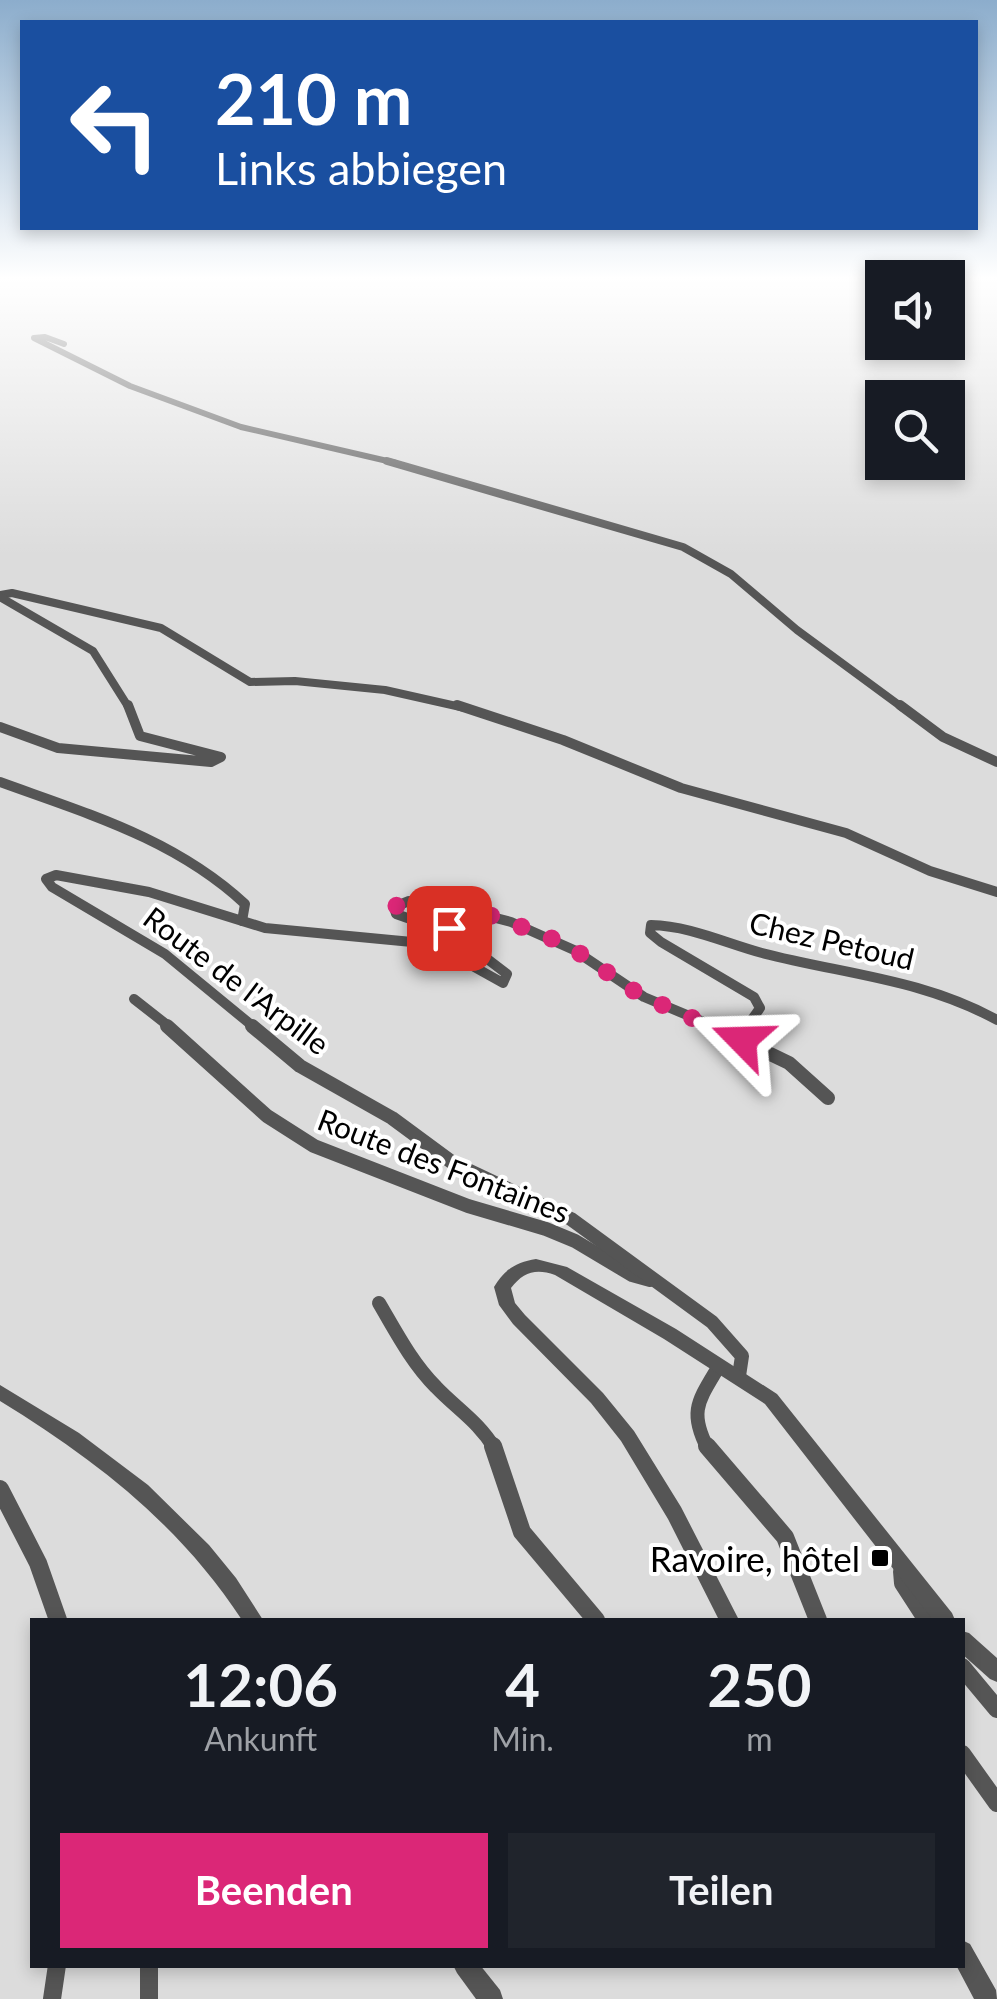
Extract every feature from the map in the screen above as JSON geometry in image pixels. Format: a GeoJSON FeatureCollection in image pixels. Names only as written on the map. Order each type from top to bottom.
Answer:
{"type":"FeatureCollection","features":[{"type":"Feature","properties":{"kind":"street"},"geometry":{"type":"LineString","coordinates":[[97,369],[130,386],[240,426],[350,451],[684,547],[732,574],[796,630],[943,737],[997,762]]}},
{"type":"Feature","properties":{"kind":"street"},"geometry":{"type":"LineString","coordinates":[[0,596],[12,593],[154,626],[183,638],[250,682],[295,681],[385,690],[450,703],[562,740],[685,790],[735,800],[846,834],[930,871],[997,892]]}},
{"type":"Feature","properties":{"kind":"street"},"geometry":{"type":"LineString","coordinates":[[0,596],[93,652],[126,702],[140,736],[221,756],[210,762],[180,756],[76,750],[44,745],[0,727]]}},
{"type":"Feature","properties":{"kind":"street","name":"Route de l'Arpille"},"geometry":{"type":"LineString","coordinates":[[0,782],[125,830],[206,867],[245,904],[242,921],[131,888],[56,875],[46,879],[52,887],[165,954],[300,1066],[392,1118],[453,1163],[571,1219],[712,1322],[742,1356],[739,1376]]}},
{"type":"Feature","properties":{"kind":"street"},"geometry":{"type":"LineString","coordinates":[[242,921],[292,932],[433,944],[502,983],[507,974],[468,938],[440,925],[396,914],[394,907],[417,901],[481,912],[572,948],[640,995],[720,1032],[737,1034],[806,1074],[828,1098]]}},
{"type":"Feature","properties":{"kind":"street","name":"Chez Petoud"},"geometry":{"type":"LineString","coordinates":[[737,1034],[756,1018],[760,1008],[754,996],[661,942],[650,933],[650,925],[685,930],[769,955],[906,981],[961,1001],[997,1020]]}},
{"type":"Feature","properties":{"kind":"street","name":"Route des Fontaines"},"geometry":{"type":"LineString","coordinates":[[134,999],[205,1056],[267,1116],[314,1146],[468,1206],[575,1241],[632,1276],[657,1282]]}},
{"type":"Feature","properties":{"kind":"street"},"geometry":{"type":"LineString","coordinates":[[728,1618],[676,1512],[642,1458],[594,1394],[512,1312],[502,1288],[519,1269],[552,1267],[739,1376],[786,1414],[848,1501],[943,1618]]}},
{"type":"Feature","properties":{"kind":"street"},"geometry":{"type":"LineString","coordinates":[[380,1302],[408,1351],[436,1388],[471,1416],[487,1435],[499,1456],[522,1532],[594,1618]]}},
{"type":"Feature","properties":{"kind":"street"},"geometry":{"type":"LineString","coordinates":[[719,1366],[697,1404],[697,1428],[708,1449],[785,1537],[817,1618]]}},
{"type":"Feature","properties":{"kind":"street"},"geometry":{"type":"LineString","coordinates":[[0,1392],[66,1432],[139,1488],[198,1546],[252,1618]]}},
{"type":"Feature","properties":{"kind":"street"},"geometry":{"type":"LineString","coordinates":[[0,1488],[38,1562],[57,1618]]}},
{"type":"Feature","properties":{"kind":"street"},"geometry":{"type":"LineString","coordinates":[[903,1567],[904,1583],[926,1618]]}},
{"type":"Feature","properties":{"kind":"street"},"geometry":{"type":"LineString","coordinates":[[965,1643],[997,1672]]}},
{"type":"Feature","properties":{"kind":"street"},"geometry":{"type":"LineString","coordinates":[[965,1671],[997,1709]]}},
{"type":"Feature","properties":{"kind":"street"},"geometry":{"type":"LineString","coordinates":[[965,1758],[997,1804]]}},
{"type":"Feature","properties":{"kind":"street"},"geometry":{"type":"LineString","coordinates":[[965,1958],[986,1999]]}},
{"type":"Feature","properties":{"kind":"street"},"geometry":{"type":"LineString","coordinates":[[52,1999],[56,1968]]}},
{"type":"Feature","properties":{"kind":"street"},"geometry":{"type":"LineString","coordinates":[[149,1968],[150,1999]]}},
{"type":"Feature","properties":{"kind":"street"},"geometry":{"type":"LineString","coordinates":[[467,1968],[491,1999]]}},
{"type":"Feature","properties":{"kind":"shaded area"},"geometry":{"type":"Polygon","coordinates":[[[0,369],[997,369],[997,1999],[0,1999],[0,369]]]}},
{"type":"Feature","properties":{"kind":"place","name":"Ravoire, hôtel"},"geometry":{"type":"Point","coordinates":[880,1558]}},
{"type":"Feature","properties":{"kind":"route"},"geometry":{"type":"LineString","coordinates":[[449,928],[396,914],[394,907],[404,902],[429,902],[481,912],[544,935],[572,948],[640,995],[720,1032],[737,1034],[742,1040]]}}]}
